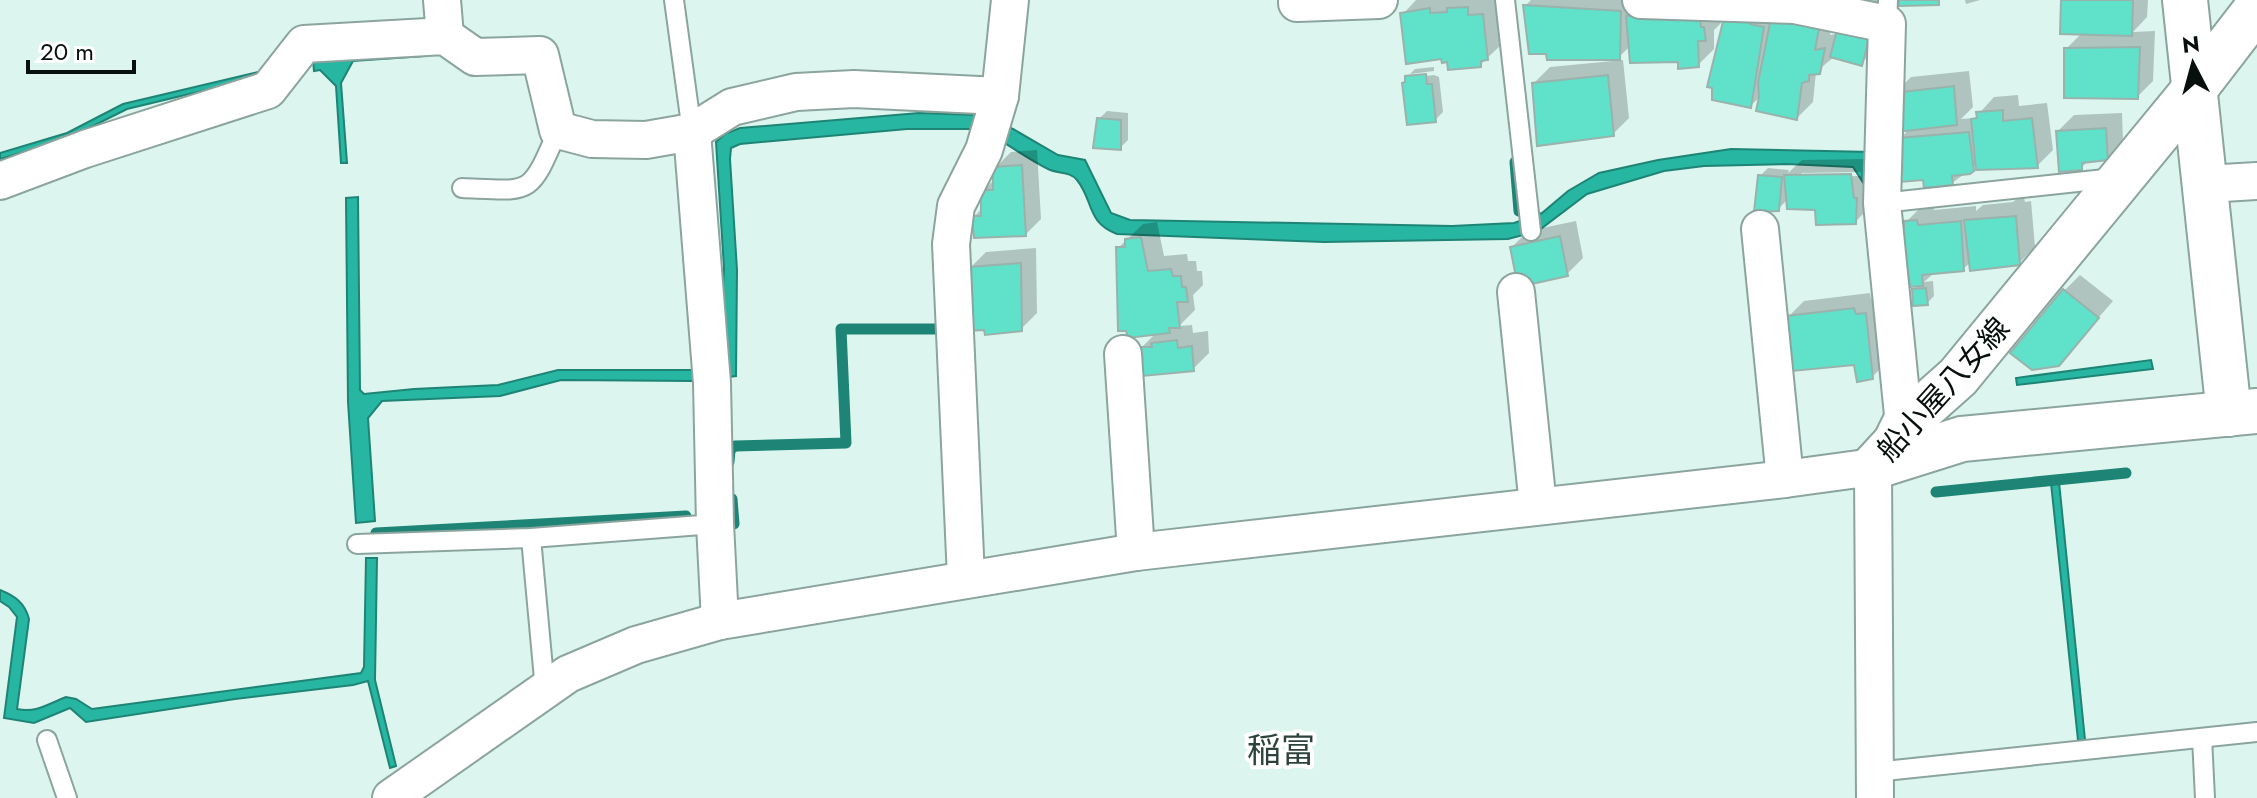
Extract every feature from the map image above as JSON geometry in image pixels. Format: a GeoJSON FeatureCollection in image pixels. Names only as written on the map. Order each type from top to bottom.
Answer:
{"type":"FeatureCollection","features":[{"type":"Feature","properties":{"kind":"main road"},"geometry":{"type":"LineString","coordinates":[[2185,0],[2206,184],[2243,413]]}},
{"type":"Feature","properties":{"kind":"main road","name":"船小屋八女線"},"geometry":{"type":"LineString","coordinates":[[1873,467],[1895,443],[1904,425],[1958,377],[2193,91],[2257,8]]}},
{"type":"Feature","properties":{"kind":"main road","name":"船小屋八女線"},"geometry":{"type":"LineString","coordinates":[[1873,467],[1962,439],[2243,413]]}},
{"type":"Feature","properties":{"kind":"street"},"geometry":{"type":"LineString","coordinates":[[442,0],[445,36]]}},
{"type":"Feature","properties":{"kind":"street"},"geometry":{"type":"LineString","coordinates":[[966,578],[951,244],[956,206],[984,150],[994,116],[1010,0]]}},
{"type":"Feature","properties":{"kind":"street"},"geometry":{"type":"LineString","coordinates":[[1297,0],[1297,3],[1379,0]]}},
{"type":"Feature","properties":{"kind":"street"},"geometry":{"type":"LineString","coordinates":[[1641,0],[1795,5],[1888,12],[1882,203],[1904,425]]}},
{"type":"Feature","properties":{"kind":"street"},"geometry":{"type":"LineString","coordinates":[[0,181],[85,149],[268,90],[304,44],[445,36],[475,57],[540,55],[558,130],[592,139],[646,140],[692,132],[732,107],[796,92],[854,89],[994,116]]}},
{"type":"Feature","properties":{"kind":"street"},"geometry":{"type":"LineString","coordinates":[[692,132],[711,370],[720,621]]}},
{"type":"Feature","properties":{"kind":"street"},"geometry":{"type":"LineString","coordinates":[[2206,184],[2257,181]]}},
{"type":"Feature","properties":{"kind":"street"},"geometry":{"type":"LineString","coordinates":[[1760,229],[1785,479]]}},
{"type":"Feature","properties":{"kind":"street"},"geometry":{"type":"LineString","coordinates":[[1516,292],[1538,506]]}},
{"type":"Feature","properties":{"kind":"street"},"geometry":{"type":"LineString","coordinates":[[1123,354],[1136,552]]}},
{"type":"Feature","properties":{"kind":"street"},"geometry":{"type":"LineString","coordinates":[[391,798],[568,674],[636,645],[720,621],[1136,552],[1873,467],[1875,785]]}},
{"type":"Feature","properties":{"kind":"lane"},"geometry":{"type":"LineString","coordinates":[[674,0],[692,132]]}},
{"type":"Feature","properties":{"kind":"lane"},"geometry":{"type":"LineString","coordinates":[[1505,0],[1531,231]]}},
{"type":"Feature","properties":{"kind":"lane"},"geometry":{"type":"LineString","coordinates":[[462,188],[516,190],[529,186],[541,169],[558,130]]}},
{"type":"Feature","properties":{"kind":"lane"},"geometry":{"type":"LineString","coordinates":[[1882,203],[2122,177]]}},
{"type":"Feature","properties":{"kind":"lane"},"geometry":{"type":"LineString","coordinates":[[357,544],[531,538],[715,524]]}},
{"type":"Feature","properties":{"kind":"lane"},"geometry":{"type":"LineString","coordinates":[[531,538],[545,690]]}},
{"type":"Feature","properties":{"kind":"lane"},"geometry":{"type":"LineString","coordinates":[[1875,785],[2257,732]]}},
{"type":"Feature","properties":{"kind":"lane"},"geometry":{"type":"LineString","coordinates":[[2202,738],[2205,798]]}},
{"type":"Feature","properties":{"kind":"lane"},"geometry":{"type":"LineString","coordinates":[[47,740],[67,798]]}},
{"type":"Feature","properties":{"kind":"shaded area"},"geometry":{"type":"Polygon","coordinates":[[[424,50],[424,56],[353,61],[341,83],[347,163],[341,163],[336,86],[320,70],[314,71],[313,60],[424,50]]]}},
{"type":"Feature","properties":{"kind":"shaded area"},"geometry":{"type":"Polygon","coordinates":[[[258,72],[260,77],[127,109],[67,139],[0,159],[0,153],[67,133],[123,104],[258,72]]]}},
{"type":"Feature","properties":{"kind":"shaded area"},"geometry":{"type":"Polygon","coordinates":[[[919,113],[977,115],[1013,129],[1058,155],[1085,160],[1111,213],[1130,220],[1452,226],[1514,223],[1542,213],[1568,191],[1599,173],[1658,160],[1731,149],[1872,152],[1889,360],[1879,361],[1864,184],[1853,167],[1786,164],[1704,166],[1664,171],[1587,194],[1538,231],[1508,239],[1324,242],[1117,234],[1095,217],[1074,177],[1040,165],[983,129],[976,138],[969,129],[907,129],[740,144],[731,148],[730,159],[737,270],[736,376],[694,381],[561,380],[500,396],[382,401],[368,418],[375,521],[356,523],[348,402],[346,198],[358,197],[360,390],[364,394],[498,385],[558,370],[696,370],[720,354],[724,268],[716,142],[740,128],[919,113]]]}},
{"type":"Feature","properties":{"kind":"shaded area"},"geometry":{"type":"Polygon","coordinates":[[[2151,360],[2153,369],[2017,385],[2016,378],[2151,360]]]}},
{"type":"Feature","properties":{"kind":"shaded area"},"geometry":{"type":"Polygon","coordinates":[[[2059,482],[2085,740],[2078,740],[2051,483],[2059,482]]]}},
{"type":"Feature","properties":{"kind":"shaded area"},"geometry":{"type":"Polygon","coordinates":[[[366,558],[377,558],[375,680],[396,766],[390,768],[368,681],[86,722],[70,708],[34,723],[4,718],[17,617],[0,601],[0,590],[19,601],[29,619],[17,709],[37,709],[66,697],[92,709],[361,673],[364,667],[366,558]]]}},
{"type":"Feature","properties":{"kind":"building"},"geometry":{"type":"Polygon","coordinates":[[[1899,0],[1939,0],[1939,5],[1899,6],[1899,0]]]}},
{"type":"Feature","properties":{"kind":"building"},"geometry":{"type":"Polygon","coordinates":[[[2061,0],[2133,0],[2132,36],[2060,34],[2061,0]]]}},
{"type":"Feature","properties":{"kind":"building"},"geometry":{"type":"Polygon","coordinates":[[[1523,5],[1621,11],[1620,60],[1547,60],[1546,54],[1529,54],[1523,5]]]}},
{"type":"Feature","properties":{"kind":"building"},"geometry":{"type":"Polygon","coordinates":[[[1468,7],[1468,15],[1483,14],[1488,60],[1481,61],[1481,67],[1448,70],[1447,62],[1442,63],[1441,59],[1406,64],[1400,13],[1430,8],[1430,13],[1447,12],[1447,8],[1468,7]]]}},
{"type":"Feature","properties":{"kind":"building"},"geometry":{"type":"Polygon","coordinates":[[[1726,9],[1750,18],[1750,24],[1764,27],[1751,108],[1712,100],[1712,88],[1707,87],[1726,9]]]}},
{"type":"Feature","properties":{"kind":"building"},"geometry":{"type":"Polygon","coordinates":[[[1699,12],[1706,41],[1698,41],[1699,67],[1678,69],[1678,62],[1630,63],[1626,16],[1699,12]]]}},
{"type":"Feature","properties":{"kind":"building"},"geometry":{"type":"Polygon","coordinates":[[[1772,13],[1820,23],[1815,50],[1825,48],[1820,74],[1809,75],[1809,81],[1802,83],[1797,120],[1756,111],[1758,83],[1772,13]]]}},
{"type":"Feature","properties":{"kind":"building"},"geometry":{"type":"Polygon","coordinates":[[[1838,26],[1870,34],[1862,66],[1830,57],[1838,26]]]}},
{"type":"Feature","properties":{"kind":"building"},"geometry":{"type":"Polygon","coordinates":[[[2140,47],[2138,99],[2064,98],[2064,48],[2140,47]]]}},
{"type":"Feature","properties":{"kind":"building"},"geometry":{"type":"Polygon","coordinates":[[[1426,74],[1427,84],[1432,84],[1436,122],[1407,125],[1402,83],[1405,76],[1426,74]]]}},
{"type":"Feature","properties":{"kind":"building"},"geometry":{"type":"Polygon","coordinates":[[[1608,75],[1614,136],[1537,146],[1532,83],[1608,75]]]}},
{"type":"Feature","properties":{"kind":"building"},"geometry":{"type":"Polygon","coordinates":[[[1954,86],[1957,125],[1897,132],[1893,93],[1954,86]]]}},
{"type":"Feature","properties":{"kind":"building"},"geometry":{"type":"Polygon","coordinates":[[[2003,110],[2003,121],[2032,118],[2038,168],[1976,170],[1971,119],[1977,118],[1976,112],[2003,110]]]}},
{"type":"Feature","properties":{"kind":"building"},"geometry":{"type":"Polygon","coordinates":[[[1097,118],[1121,120],[1121,150],[1093,148],[1097,118]]]}},
{"type":"Feature","properties":{"kind":"building"},"geometry":{"type":"Polygon","coordinates":[[[2106,128],[2108,160],[2082,163],[2082,170],[2059,172],[2056,131],[2106,128]]]}},
{"type":"Feature","properties":{"kind":"building"},"geometry":{"type":"Polygon","coordinates":[[[1969,132],[1974,171],[1970,174],[1952,176],[1953,185],[1924,188],[1923,180],[1900,182],[1898,138],[1969,132]]]}},
{"type":"Feature","properties":{"kind":"building"},"geometry":{"type":"Polygon","coordinates":[[[1022,165],[1026,236],[974,238],[972,216],[981,216],[981,190],[993,190],[993,167],[1022,165]]]}},
{"type":"Feature","properties":{"kind":"building"},"geometry":{"type":"Polygon","coordinates":[[[1851,174],[1854,198],[1857,198],[1856,224],[1816,225],[1815,210],[1787,209],[1784,175],[1851,174]]]}},
{"type":"Feature","properties":{"kind":"building"},"geometry":{"type":"Polygon","coordinates":[[[1758,175],[1782,177],[1779,211],[1754,212],[1758,175]]]}},
{"type":"Feature","properties":{"kind":"building"},"geometry":{"type":"Polygon","coordinates":[[[2016,216],[2020,265],[1970,271],[1964,220],[2016,216]]]}},
{"type":"Feature","properties":{"kind":"building"},"geometry":{"type":"Polygon","coordinates":[[[1917,220],[1918,225],[1961,221],[1964,271],[1922,275],[1923,286],[1910,287],[1909,278],[1906,278],[1901,228],[1904,221],[1917,220]]]}},
{"type":"Feature","properties":{"kind":"building"},"geometry":{"type":"Polygon","coordinates":[[[1560,236],[1568,276],[1518,287],[1510,247],[1560,236]]]}},
{"type":"Feature","properties":{"kind":"building"},"geometry":{"type":"Polygon","coordinates":[[[1141,237],[1148,271],[1171,269],[1173,276],[1181,276],[1188,302],[1177,302],[1180,328],[1169,328],[1170,333],[1128,338],[1126,331],[1118,331],[1116,247],[1125,247],[1125,239],[1141,237]]]}},
{"type":"Feature","properties":{"kind":"building"},"geometry":{"type":"Polygon","coordinates":[[[1021,263],[1022,331],[985,335],[984,330],[966,331],[968,267],[1021,263]]]}},
{"type":"Feature","properties":{"kind":"building"},"geometry":{"type":"Polygon","coordinates":[[[1926,288],[1928,305],[1913,306],[1912,289],[1926,288]]]}},
{"type":"Feature","properties":{"kind":"building"},"geometry":{"type":"Polygon","coordinates":[[[2063,289],[2099,318],[2059,366],[2032,370],[2010,353],[2063,289]]]}},
{"type":"Feature","properties":{"kind":"building"},"geometry":{"type":"Polygon","coordinates":[[[1854,308],[1856,314],[1866,313],[1873,379],[1857,382],[1854,365],[1792,371],[1786,316],[1854,308]]]}},
{"type":"Feature","properties":{"kind":"building"},"geometry":{"type":"Polygon","coordinates":[[[1177,340],[1178,348],[1192,346],[1194,371],[1142,376],[1139,347],[1177,340]]]}},
{"type":"Feature","properties":{"kind":"waterway"},"geometry":{"type":"LineString","coordinates":[[1515,162],[1519,211]]}},
{"type":"Feature","properties":{"kind":"waterway"},"geometry":{"type":"LineString","coordinates":[[729,462],[730,450],[735,446],[846,443],[841,329],[945,329],[945,325]]}},
{"type":"Feature","properties":{"kind":"waterway"},"geometry":{"type":"LineString","coordinates":[[1936,492],[2126,473]]}},
{"type":"Feature","properties":{"kind":"waterway"},"geometry":{"type":"LineString","coordinates":[[732,499],[734,524]]}},
{"type":"Feature","properties":{"kind":"waterway"},"geometry":{"type":"LineString","coordinates":[[376,533],[686,516]]}},
{"type":"Feature","properties":{"kind":"district","name":"稲富"},"geometry":{"type":"Point","coordinates":[1281,750]}}]}
